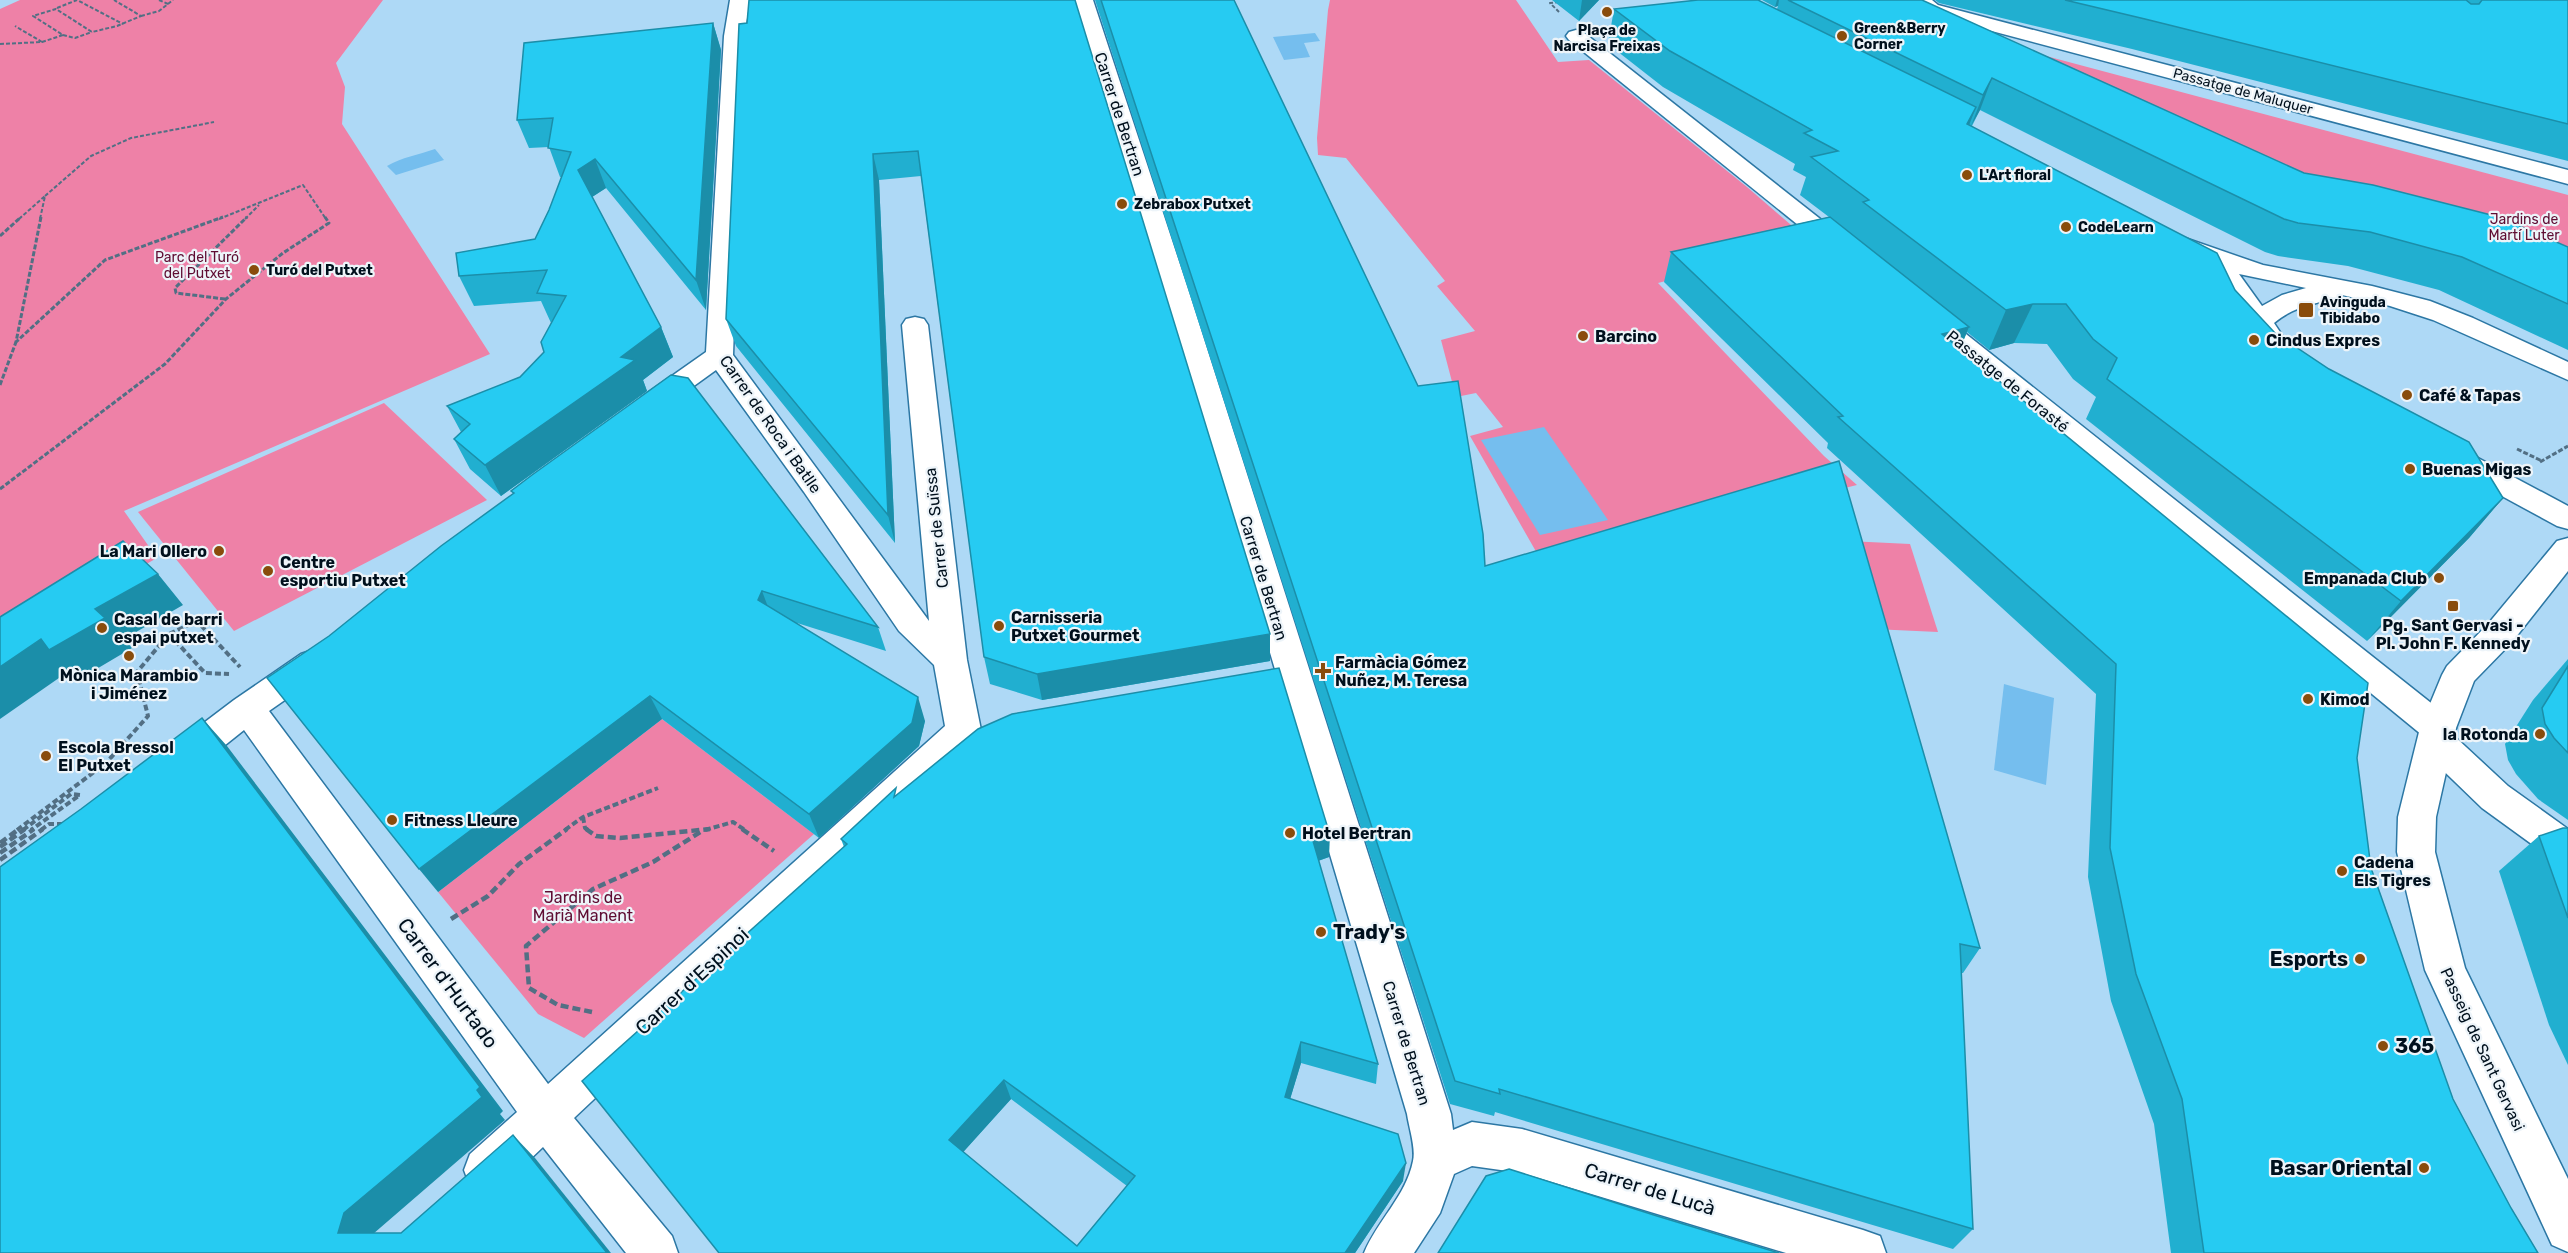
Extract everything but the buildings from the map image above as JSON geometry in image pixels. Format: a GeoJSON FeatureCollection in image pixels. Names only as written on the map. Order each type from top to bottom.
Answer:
{"type":"FeatureCollection","features":[{"type":"Feature","properties":{"kind":"street","name":"Carrer de Roca i Batlle"},"geometry":{"type":"LineString","coordinates":[[740,0],[734,36],[719,355],[815,485],[911,623],[950,660]]}},
{"type":"Feature","properties":{"kind":"street","name":"Carrer de Bertran"},"geometry":{"type":"LineString","coordinates":[[1083,0],[1176,292],[1275,676],[1429,1114],[1437,1159]]}},
{"type":"Feature","properties":{"kind":"street","name":"Passatge de Maluquer"},"geometry":{"type":"LineString","coordinates":[[1913,0],[1931,9],[2568,177]]}},
{"type":"Feature","properties":{"kind":"street"},"geometry":{"type":"LineString","coordinates":[[1607,32],[1576,36],[1866,268]]}},
{"type":"Feature","properties":{"kind":"street"},"geometry":{"type":"LineString","coordinates":[[2158,233],[2206,257],[2246,269],[2356,290],[2417,306],[2568,372]]}},
{"type":"Feature","properties":{"kind":"street"},"geometry":{"type":"LineString","coordinates":[[2206,257],[2229,279],[2258,323],[2287,353]]}},
{"type":"Feature","properties":{"kind":"street"},"geometry":{"type":"LineString","coordinates":[[2258,323],[2286,301],[2301,296],[2356,290]]}},
{"type":"Feature","properties":{"kind":"street","name":"Passatge de Forasté"},"geometry":{"type":"LineString","coordinates":[[1912,305],[2437,734],[2495,797],[2568,850]]}},
{"type":"Feature","properties":{"kind":"street","name":"Carrer de Suïssa"},"geometry":{"type":"LineString","coordinates":[[915,325],[950,660],[979,727]]}},
{"type":"Feature","properties":{"kind":"street"},"geometry":{"type":"LineString","coordinates":[[627,422],[719,355]]}},
{"type":"Feature","properties":{"kind":"street"},"geometry":{"type":"LineString","coordinates":[[2431,445],[2503,486],[2568,519]]}},
{"type":"Feature","properties":{"kind":"street","name":"Passeig de Sant Gervasi"},"geometry":{"type":"LineString","coordinates":[[2568,549],[2500,633],[2459,675],[2437,734],[2417,817],[2416,852],[2445,970],[2568,1229]]}},
{"type":"Feature","properties":{"kind":"street"},"geometry":{"type":"LineString","coordinates":[[158,777],[241,692],[333,649]]}},
{"type":"Feature","properties":{"kind":"street","name":"Carrer d'Hurtado"},"geometry":{"type":"LineString","coordinates":[[241,692],[260,724],[546,1117],[655,1253]]}},
{"type":"Feature","properties":{"kind":"street","name":"Carrer d'Espinoi"},"geometry":{"type":"LineString","coordinates":[[460,1193],[979,727]]}},
{"type":"Feature","properties":{"kind":"street","name":"Carrer de Lucà"},"geometry":{"type":"LineString","coordinates":[[1437,1159],[1472,1144],[1522,1151],[1863,1253]]}},
{"type":"Feature","properties":{"kind":"street"},"geometry":{"type":"LineString","coordinates":[[1387,1253],[1424,1197],[1437,1159]]}},
{"type":"Feature","properties":{"kind":"path"},"geometry":{"type":"LineString","coordinates":[[123,24],[77,0],[33,16],[63,35],[75,38],[123,24],[159,11],[173,0]]}},
{"type":"Feature","properties":{"kind":"path"},"geometry":{"type":"LineString","coordinates":[[114,0],[141,16]]}},
{"type":"Feature","properties":{"kind":"path"},"geometry":{"type":"LineString","coordinates":[[159,0],[168,4]]}},
{"type":"Feature","properties":{"kind":"path"},"geometry":{"type":"LineString","coordinates":[[56,9],[92,32]]}},
{"type":"Feature","properties":{"kind":"path"},"geometry":{"type":"LineString","coordinates":[[15,26],[42,42]]}},
{"type":"Feature","properties":{"kind":"path"},"geometry":{"type":"LineString","coordinates":[[0,44],[42,42],[63,35]]}},
{"type":"Feature","properties":{"kind":"path"},"geometry":{"type":"LineString","coordinates":[[0,236],[91,156],[130,138],[214,122]]}},
{"type":"Feature","properties":{"kind":"path"},"geometry":{"type":"LineString","coordinates":[[0,489],[165,364],[226,299],[283,253],[328,223],[303,185],[260,204],[105,260],[16,342]]}},
{"type":"Feature","properties":{"kind":"path"},"geometry":{"type":"LineString","coordinates":[[0,385],[16,342],[45,196]]}},
{"type":"Feature","properties":{"kind":"path"},"geometry":{"type":"LineString","coordinates":[[226,299],[176,293],[175,288],[260,204]]}},
{"type":"Feature","properties":{"kind":"path"},"geometry":{"type":"LineString","coordinates":[[2509,445],[2542,461]]}},
{"type":"Feature","properties":{"kind":"path"},"geometry":{"type":"LineString","coordinates":[[2532,468],[2568,446]]}},
{"type":"Feature","properties":{"kind":"path"},"geometry":{"type":"LineString","coordinates":[[0,845],[106,763],[148,716],[137,672],[169,634],[197,621],[238,663]]}},
{"type":"Feature","properties":{"kind":"path"},"geometry":{"type":"LineString","coordinates":[[169,634],[205,673],[241,692]]}},
{"type":"Feature","properties":{"kind":"path"},"geometry":{"type":"LineString","coordinates":[[444,923],[488,896],[519,864],[583,817],[658,788]]}},
{"type":"Feature","properties":{"kind":"path"},"geometry":{"type":"LineString","coordinates":[[0,845],[71,794],[80,795],[0,854]]}},
{"type":"Feature","properties":{"kind":"path"},"geometry":{"type":"LineString","coordinates":[[583,817],[585,828],[596,836],[620,838],[702,831],[732,822],[777,854]]}},
{"type":"Feature","properties":{"kind":"path"},"geometry":{"type":"LineString","coordinates":[[0,860],[49,824],[69,824]]}},
{"type":"Feature","properties":{"kind":"path"},"geometry":{"type":"LineString","coordinates":[[597,1013],[558,1005],[529,988],[526,946],[593,889],[653,862],[702,831]]}},
{"type":"Feature","properties":{"kind":"green space","name":"Parc del Turó del Putxet"},"geometry":{"type":"Polygon","coordinates":[[[20,0],[383,0],[336,63],[345,87],[342,124],[490,354],[124,511],[157,558],[0,646],[0,9],[20,0]]]}},
{"type":"Feature","properties":{"kind":"green space","name":"Barcino"},"geometry":{"type":"Polygon","coordinates":[[[1330,0],[1516,0],[1558,62],[1589,60],[1747,187],[1812,243],[1658,283],[1824,456],[1857,485],[1542,562],[1470,436],[1503,427],[1476,393],[1456,397],[1441,340],[1475,331],[1437,286],[1445,281],[1346,158],[1318,155],[1317,138],[1330,0]]]}},
{"type":"Feature","properties":{"kind":"green space","name":"Jardins de Martí Luter"},"geometry":{"type":"Polygon","coordinates":[[[1937,27],[2568,195],[2568,292],[1937,27]]]}},
{"type":"Feature","properties":{"kind":"green space","name":"Centre esportiu Putxet"},"geometry":{"type":"Polygon","coordinates":[[[384,403],[487,500],[234,631],[138,512],[384,403]]]}},
{"type":"Feature","properties":{"kind":"green space"},"geometry":{"type":"Polygon","coordinates":[[[1848,541],[1910,544],[1938,632],[1873,629],[1848,541]]]}},
{"type":"Feature","properties":{"kind":"green space","name":"Jardins de Marià Manent"},"geometry":{"type":"Polygon","coordinates":[[[662,719],[814,834],[584,1038],[538,1014],[438,892],[662,719]]]}},
{"type":"Feature","properties":{"kind":"water"},"geometry":{"type":"Polygon","coordinates":[[[1315,33],[1320,41],[1304,43],[1310,57],[1284,60],[1273,37],[1315,33]]]}},
{"type":"Feature","properties":{"kind":"water"},"geometry":{"type":"Polygon","coordinates":[[[435,149],[444,160],[396,175],[387,166],[404,158],[435,149]]]}},
{"type":"Feature","properties":{"kind":"water"},"geometry":{"type":"Polygon","coordinates":[[[1544,427],[1608,520],[1540,535],[1481,440],[1544,427]]]}},
{"type":"Feature","properties":{"kind":"water"},"geometry":{"type":"Polygon","coordinates":[[[2004,684],[2054,698],[2046,785],[1994,770],[2004,684]]]}},
{"type":"Feature","properties":{"kind":"place","name":"Plaça de Narcisa Freixas"},"geometry":{"type":"Point","coordinates":[1607,12]}},
{"type":"Feature","properties":{"kind":"place","name":"Green&Berry Corner"},"geometry":{"type":"Point","coordinates":[1842,36]}},
{"type":"Feature","properties":{"kind":"place","name":"L'Art floral"},"geometry":{"type":"Point","coordinates":[1967,175]}},
{"type":"Feature","properties":{"kind":"place","name":"Zebrabox Putxet"},"geometry":{"type":"Point","coordinates":[1122,204]}},
{"type":"Feature","properties":{"kind":"place","name":"CodeLearn"},"geometry":{"type":"Point","coordinates":[2066,227]}},
{"type":"Feature","properties":{"kind":"place","name":"Turó del Putxet"},"geometry":{"type":"Point","coordinates":[254,270]}},
{"type":"Feature","properties":{"kind":"place","name":"Avinguda Tibidabo"},"geometry":{"type":"Point","coordinates":[2306,310]}},
{"type":"Feature","properties":{"kind":"place","name":"Barcino"},"geometry":{"type":"Point","coordinates":[1583,336]}},
{"type":"Feature","properties":{"kind":"place","name":"Cindus Expres"},"geometry":{"type":"Point","coordinates":[2254,340]}},
{"type":"Feature","properties":{"kind":"place","name":"Café & Tapas"},"geometry":{"type":"Point","coordinates":[2407,395]}},
{"type":"Feature","properties":{"kind":"place","name":"Buenas Migas"},"geometry":{"type":"Point","coordinates":[2410,469]}},
{"type":"Feature","properties":{"kind":"place","name":"La Mari Ollero"},"geometry":{"type":"Point","coordinates":[219,551]}},
{"type":"Feature","properties":{"kind":"place","name":"Centre esportiu Putxet"},"geometry":{"type":"Point","coordinates":[268,571]}},
{"type":"Feature","properties":{"kind":"place","name":"Empanada Club"},"geometry":{"type":"Point","coordinates":[2439,578]}},
{"type":"Feature","properties":{"kind":"place","name":"Pg. Sant Gervasi - Pl. John F. Kennedy"},"geometry":{"type":"Point","coordinates":[2453,606]}},
{"type":"Feature","properties":{"kind":"place","name":"Carnisseria Putxet Gourmet"},"geometry":{"type":"Point","coordinates":[999,626]}},
{"type":"Feature","properties":{"kind":"place","name":"Casal de barri espai putxet"},"geometry":{"type":"Point","coordinates":[102,628]}},
{"type":"Feature","properties":{"kind":"place","name":"Mònica Marambio i Jiménez"},"geometry":{"type":"Point","coordinates":[129,656]}},
{"type":"Feature","properties":{"kind":"place","name":"Farmàcia Gómez Nuñez, M. Teresa"},"geometry":{"type":"Point","coordinates":[1323,671]}},
{"type":"Feature","properties":{"kind":"place","name":"Kimod"},"geometry":{"type":"Point","coordinates":[2308,699]}},
{"type":"Feature","properties":{"kind":"place","name":"la Rotonda"},"geometry":{"type":"Point","coordinates":[2540,734]}},
{"type":"Feature","properties":{"kind":"place","name":"Escola Bressol El Putxet"},"geometry":{"type":"Point","coordinates":[46,756]}},
{"type":"Feature","properties":{"kind":"place","name":"Fitness Lleure"},"geometry":{"type":"Point","coordinates":[392,820]}},
{"type":"Feature","properties":{"kind":"place","name":"Hotel Bertran"},"geometry":{"type":"Point","coordinates":[1290,833]}},
{"type":"Feature","properties":{"kind":"place","name":"Cadena Els Tigres"},"geometry":{"type":"Point","coordinates":[2342,871]}},
{"type":"Feature","properties":{"kind":"place","name":"Trady's"},"geometry":{"type":"Point","coordinates":[1321,932]}},
{"type":"Feature","properties":{"kind":"place","name":"Esports"},"geometry":{"type":"Point","coordinates":[2360,959]}},
{"type":"Feature","properties":{"kind":"place","name":"365"},"geometry":{"type":"Point","coordinates":[2383,1046]}},
{"type":"Feature","properties":{"kind":"place","name":"Basar Oriental"},"geometry":{"type":"Point","coordinates":[2424,1168]}}]}
